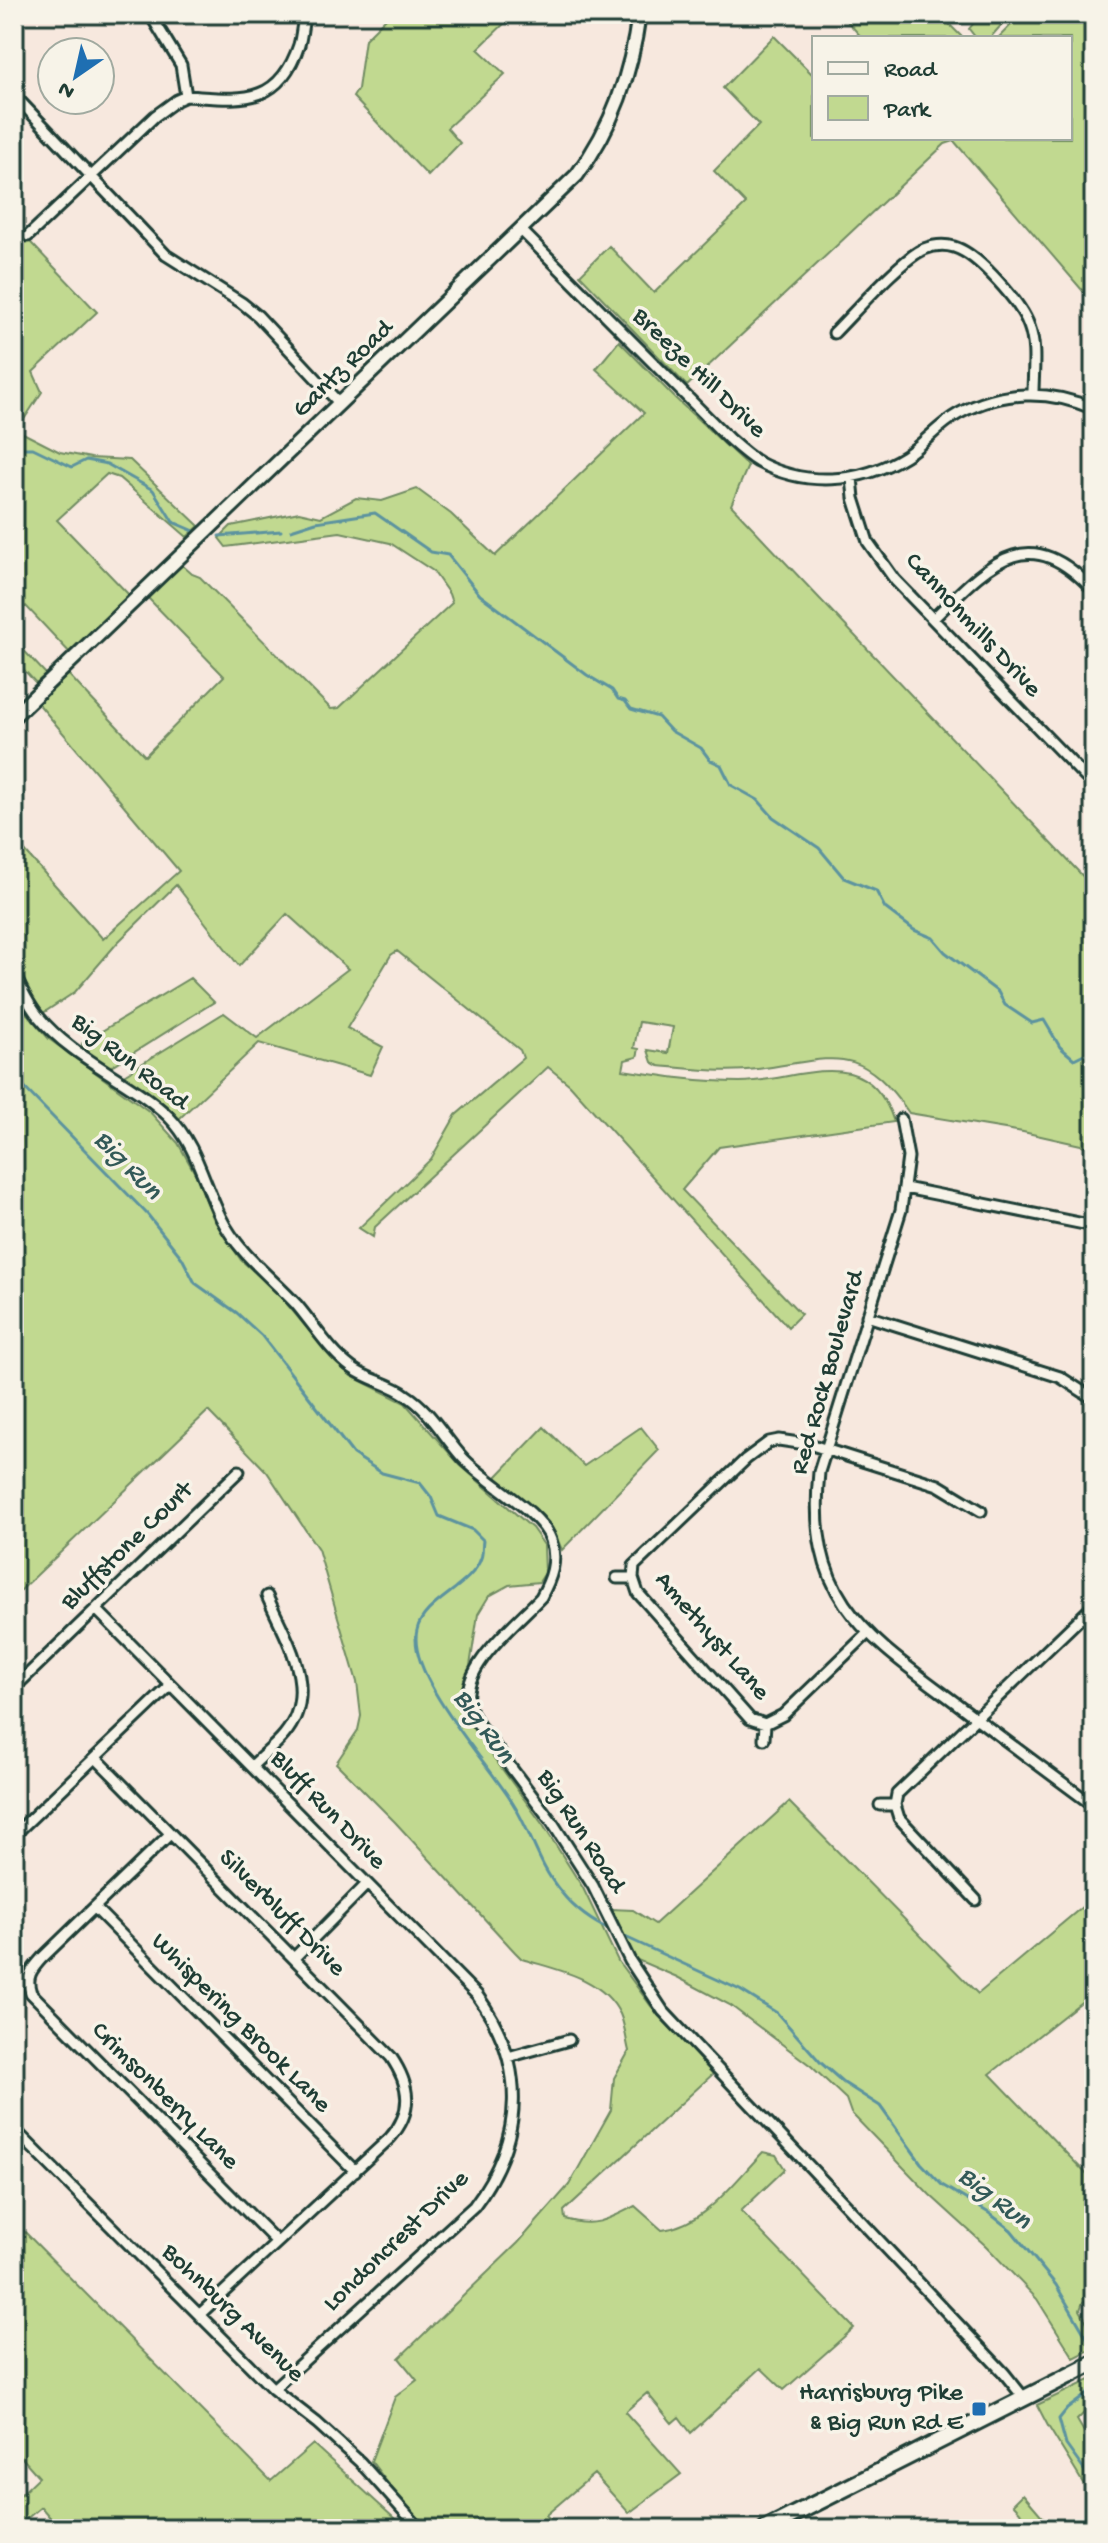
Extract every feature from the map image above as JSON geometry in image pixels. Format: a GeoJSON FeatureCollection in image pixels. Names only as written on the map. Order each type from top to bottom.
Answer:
{"type":"FeatureCollection","features":[{"type":"Feature","properties":{"kind":"main road","name":"Gantz Road"},"geometry":{"type":"LineString","coordinates":[[14,716],[577,175],[610,123],[635,47],[639,14]]}},
{"type":"Feature","properties":{"kind":"main road"},"geometry":{"type":"LineString","coordinates":[[765,2529],[1088,2366]]}},
{"type":"Feature","properties":{"kind":"street"},"geometry":{"type":"LineString","coordinates":[[150,14],[181,65],[186,96]]}},
{"type":"Feature","properties":{"kind":"street"},"geometry":{"type":"LineString","coordinates":[[28,236],[155,116],[177,100],[186,96],[247,99],[271,87],[290,65],[299,44],[305,14]]}},
{"type":"Feature","properties":{"kind":"street"},"geometry":{"type":"LineString","coordinates":[[14,95],[166,255],[258,316],[340,404]]}},
{"type":"Feature","properties":{"kind":"street","name":"Breeze Hill Drive"},"geometry":{"type":"LineString","coordinates":[[521,230],[729,439],[756,461],[785,474],[826,480],[852,478],[880,469],[907,455],[954,416],[977,404],[1006,396],[1033,394],[1074,400],[1094,409]]}},
{"type":"Feature","properties":{"kind":"street"},"geometry":{"type":"LineString","coordinates":[[834,333],[912,256],[932,246],[953,247],[972,257],[1013,300],[1029,324],[1033,338],[1033,394]]}},
{"type":"Feature","properties":{"kind":"street","name":"Cannonmills Drive"},"geometry":{"type":"LineString","coordinates":[[852,478],[854,498],[868,542],[895,580],[1094,786]]}},
{"type":"Feature","properties":{"kind":"street"},"geometry":{"type":"LineString","coordinates":[[933,619],[982,572],[1013,555],[1048,556],[1064,563],[1094,591]]}},
{"type":"Feature","properties":{"kind":"street","name":"Big Run Road"},"geometry":{"type":"LineString","coordinates":[[14,974],[31,1006],[46,1025],[154,1104],[177,1126],[195,1155],[233,1239],[250,1261],[295,1304],[336,1354],[357,1371],[408,1396],[470,1465],[536,1518],[548,1533],[554,1551],[550,1580],[541,1597],[498,1640],[476,1669],[469,1687],[469,1707],[488,1739],[552,1822],[593,1886],[630,1961],[663,2011],[1004,2373],[1024,2398]]}},
{"type":"Feature","properties":{"kind":"street","name":"Red Rock Boulevard"},"geometry":{"type":"LineString","coordinates":[[901,1119],[908,1157],[901,1210],[819,1472],[815,1505],[818,1538],[826,1567],[850,1614],[886,1651],[1094,1806]]}},
{"type":"Feature","properties":{"kind":"street"},"geometry":{"type":"LineString","coordinates":[[905,1188],[1094,1226]]}},
{"type":"Feature","properties":{"kind":"street"},"geometry":{"type":"LineString","coordinates":[[867,1316],[1060,1377],[1094,1399]]}},
{"type":"Feature","properties":{"kind":"street"},"geometry":{"type":"LineString","coordinates":[[617,1578],[633,1578],[634,1566],[761,1447],[779,1440],[825,1449],[938,1485],[981,1511]]}},
{"type":"Feature","properties":{"kind":"street","name":"Bluffstone Court"},"geometry":{"type":"LineString","coordinates":[[14,1688],[239,1471]]}},
{"type":"Feature","properties":{"kind":"street","name":"Amethyst Lane"},"geometry":{"type":"LineString","coordinates":[[633,1578],[638,1593],[750,1719],[765,1724],[783,1715],[867,1634]]}},
{"type":"Feature","properties":{"kind":"street"},"geometry":{"type":"LineString","coordinates":[[253,1765],[285,1734],[296,1716],[302,1696],[297,1662],[267,1596]]}},
{"type":"Feature","properties":{"kind":"street"},"geometry":{"type":"LineString","coordinates":[[976,1900],[899,1818],[895,1805],[897,1794],[1094,1605]]}},
{"type":"Feature","properties":{"kind":"street","name":"Bluff Run Drive"},"geometry":{"type":"LineString","coordinates":[[96,1609],[477,1995],[490,2013],[508,2057]]}},
{"type":"Feature","properties":{"kind":"street"},"geometry":{"type":"LineString","coordinates":[[14,1835],[171,1685]]}},
{"type":"Feature","properties":{"kind":"street"},"geometry":{"type":"LineString","coordinates":[[764,1739],[765,1724]]}},
{"type":"Feature","properties":{"kind":"street","name":"Silverbluff Drive"},"geometry":{"type":"LineString","coordinates":[[96,1758],[391,2057],[401,2072],[407,2102],[399,2128],[355,2171]]}},
{"type":"Feature","properties":{"kind":"street"},"geometry":{"type":"LineString","coordinates":[[880,1805],[895,1805]]}},
{"type":"Feature","properties":{"kind":"street"},"geometry":{"type":"LineString","coordinates":[[95,1908],[170,1834]]}},
{"type":"Feature","properties":{"kind":"street"},"geometry":{"type":"LineString","coordinates":[[294,1958],[367,1884]]}},
{"type":"Feature","properties":{"kind":"street","name":"Crimsonberry Lane"},"geometry":{"type":"LineString","coordinates":[[95,1908],[30,1971],[31,1993],[277,2242]]}},
{"type":"Feature","properties":{"kind":"street","name":"Whispering Brook Lane"},"geometry":{"type":"LineString","coordinates":[[95,1908],[355,2171]]}},
{"type":"Feature","properties":{"kind":"street"},"geometry":{"type":"LineString","coordinates":[[508,2057],[569,2040]]}},
{"type":"Feature","properties":{"kind":"street","name":"Londoncrest Drive"},"geometry":{"type":"LineString","coordinates":[[273,2389],[474,2206],[488,2188],[501,2163],[513,2118],[514,2090],[508,2057]]}},
{"type":"Feature","properties":{"kind":"street","name":"Bohnburg Avenue"},"geometry":{"type":"LineString","coordinates":[[14,2129],[273,2389],[360,2462],[420,2529]]}},
{"type":"Feature","properties":{"kind":"street"},"geometry":{"type":"LineString","coordinates":[[199,2315],[355,2171]]}},
{"type":"Feature","properties":{"kind":"green space"},"geometry":{"type":"Polygon","coordinates":[[[390,14],[514,14],[478,49],[505,74],[447,128],[460,143],[428,176],[353,97],[358,89],[365,39],[390,14]]]}},
{"type":"Feature","properties":{"kind":"green space"},"geometry":{"type":"Polygon","coordinates":[[[841,14],[939,14],[961,36],[860,36],[841,14]]]}},
{"type":"Feature","properties":{"kind":"green space"},"geometry":{"type":"Polygon","coordinates":[[[981,14],[1011,14],[992,36],[974,36],[969,29],[981,14]]]}},
{"type":"Feature","properties":{"kind":"green space"},"geometry":{"type":"Polygon","coordinates":[[[1022,14],[1094,14],[1094,304],[954,141],[945,144],[687,386],[580,275],[609,246],[654,293],[746,204],[714,171],[759,125],[723,88],[774,36],[812,74],[812,140],[1072,140],[1072,36],[1000,36],[1022,14]]]}},
{"type":"Feature","properties":{"kind":"green space"},"geometry":{"type":"Polygon","coordinates":[[[14,225],[97,312],[33,372],[42,392],[17,430],[60,452],[91,458],[130,460],[199,526],[187,537],[119,478],[107,474],[57,520],[131,597],[71,654],[26,606],[14,616],[14,225]]]}},
{"type":"Feature","properties":{"kind":"green space"},"geometry":{"type":"Polygon","coordinates":[[[619,341],[748,466],[731,505],[1094,888],[1094,1148],[1023,1132],[909,1113],[875,1074],[859,1064],[843,1060],[806,1061],[733,1071],[659,1066],[652,1062],[648,1050],[668,1053],[673,1027],[639,1022],[634,1048],[639,1049],[637,1057],[625,1060],[623,1070],[696,1080],[740,1082],[830,1071],[849,1073],[867,1081],[882,1097],[894,1122],[719,1147],[682,1190],[801,1314],[788,1327],[570,1085],[548,1067],[375,1227],[373,1237],[359,1228],[431,1159],[456,1115],[523,1058],[520,1050],[397,951],[391,955],[347,1028],[383,1047],[370,1075],[259,1043],[178,1120],[122,1076],[224,1013],[257,1038],[348,969],[287,914],[239,966],[176,885],[118,942],[75,992],[43,1013],[14,968],[14,839],[103,939],[179,871],[37,702],[67,673],[145,756],[224,676],[147,597],[181,564],[200,577],[331,709],[339,708],[452,603],[433,571],[390,543],[340,532],[226,547],[219,538],[231,526],[299,512],[321,517],[356,498],[382,501],[417,489],[451,514],[495,556],[644,413],[596,369],[619,341]]]}},
{"type":"Feature","properties":{"kind":"green space"},"geometry":{"type":"Polygon","coordinates":[[[14,640],[46,674],[36,683],[14,659],[14,640]]]}},
{"type":"Feature","properties":{"kind":"green space"},"geometry":{"type":"Polygon","coordinates":[[[190,978],[214,1002],[109,1068],[83,1050],[82,1043],[190,978]]]}},
{"type":"Feature","properties":{"kind":"green space"},"geometry":{"type":"Polygon","coordinates":[[[14,999],[49,1039],[150,1112],[178,1143],[196,1175],[214,1220],[241,1260],[276,1291],[351,1376],[405,1403],[460,1465],[532,1528],[544,1545],[545,1573],[539,1582],[509,1585],[489,1596],[478,1614],[470,1666],[461,1694],[464,1713],[583,1888],[618,1961],[651,2006],[713,2074],[564,2211],[565,2219],[593,2223],[635,2206],[662,2230],[677,2226],[692,2220],[718,2200],[763,2152],[776,2155],[785,2169],[741,2211],[854,2328],[784,2390],[761,2368],[691,2433],[679,2417],[672,2423],[647,2393],[625,2412],[681,2474],[629,2513],[594,2474],[546,2515],[559,2529],[430,2529],[403,2503],[371,2461],[395,2397],[417,2380],[399,2358],[518,2243],[569,2185],[611,2110],[614,2078],[629,2051],[620,2014],[602,1991],[564,1971],[522,1959],[336,1763],[358,1730],[361,1716],[357,1682],[318,1549],[267,1472],[208,1411],[14,1597],[14,999]]]}},
{"type":"Feature","properties":{"kind":"green space"},"geometry":{"type":"Polygon","coordinates":[[[544,1427],[584,1466],[641,1427],[659,1450],[562,1550],[552,1527],[496,1477],[544,1427]]]}},
{"type":"Feature","properties":{"kind":"green space"},"geometry":{"type":"Polygon","coordinates":[[[789,1802],[978,1994],[1094,1897],[1094,1992],[990,2074],[1094,2182],[1094,2296],[1083,2302],[1080,2310],[1094,2335],[1094,2348],[1074,2358],[1037,2299],[986,2246],[930,2195],[851,2113],[846,2099],[811,2066],[730,2005],[635,1959],[612,1909],[633,1910],[655,1924],[789,1802]]]}},
{"type":"Feature","properties":{"kind":"green space"},"geometry":{"type":"Polygon","coordinates":[[[14,2221],[271,2481],[313,2444],[406,2529],[60,2529],[41,2507],[14,2529],[14,2501],[39,2477],[17,2452],[14,2454],[14,2221]]]}},
{"type":"Feature","properties":{"kind":"green space"},"geometry":{"type":"Polygon","coordinates":[[[1094,2378],[1094,2403],[1077,2420],[1094,2449],[1094,2501],[1037,2405],[1094,2378]]]}},
{"type":"Feature","properties":{"kind":"green space"},"geometry":{"type":"Polygon","coordinates":[[[1023,2494],[1053,2529],[1015,2529],[1026,2518],[1013,2504],[1023,2494]]]}},
{"type":"Feature","properties":{"kind":"waterway"},"geometry":{"type":"LineString","coordinates":[[14,448],[33,448],[72,467],[86,460],[107,464],[153,490],[173,522],[194,531]]}},
{"type":"Feature","properties":{"kind":"waterway"},"geometry":{"type":"LineString","coordinates":[[291,530],[316,522],[375,513],[431,552],[448,555],[480,595],[587,675],[612,690],[631,709],[658,717],[671,731],[701,748],[710,760],[721,765],[731,785],[758,800],[773,817],[819,848],[844,878],[876,891],[885,908],[914,930],[933,938],[945,952],[998,992],[1005,1005],[1032,1023],[1044,1020],[1060,1047],[1074,1059],[1084,1054],[1094,1063]]}},
{"type":"Feature","properties":{"kind":"waterway"},"geometry":{"type":"LineString","coordinates":[[219,536],[281,531]]}},
{"type":"Feature","properties":{"kind":"waterway","name":"Big Run"},"geometry":{"type":"LineString","coordinates":[[14,1077],[148,1215],[182,1258],[195,1283],[237,1313],[262,1336],[353,1454],[382,1473],[420,1483],[431,1497],[439,1516],[473,1530],[483,1540],[482,1556],[476,1568],[421,1620],[417,1630],[417,1649],[424,1670],[451,1718],[512,1802],[540,1858],[566,1899],[592,1920],[614,1932]]}},
{"type":"Feature","properties":{"kind":"waterway","name":"Big Run"},"geometry":{"type":"LineString","coordinates":[[621,1935],[740,1990],[777,2013],[821,2063],[844,2083],[880,2106],[921,2163],[942,2185],[1011,2230],[1056,2285],[1087,2338],[1093,2359]]}},
{"type":"Feature","properties":{"kind":"waterway","name":"Big Run"},"geometry":{"type":"LineString","coordinates":[[1094,2389],[1059,2419],[1066,2445],[1094,2484]]}},
{"type":"Feature","properties":{"kind":"place","name":"Harrisburg Pike & Big Run Rd E"},"geometry":{"type":"Point","coordinates":[979,2409]}}]}
